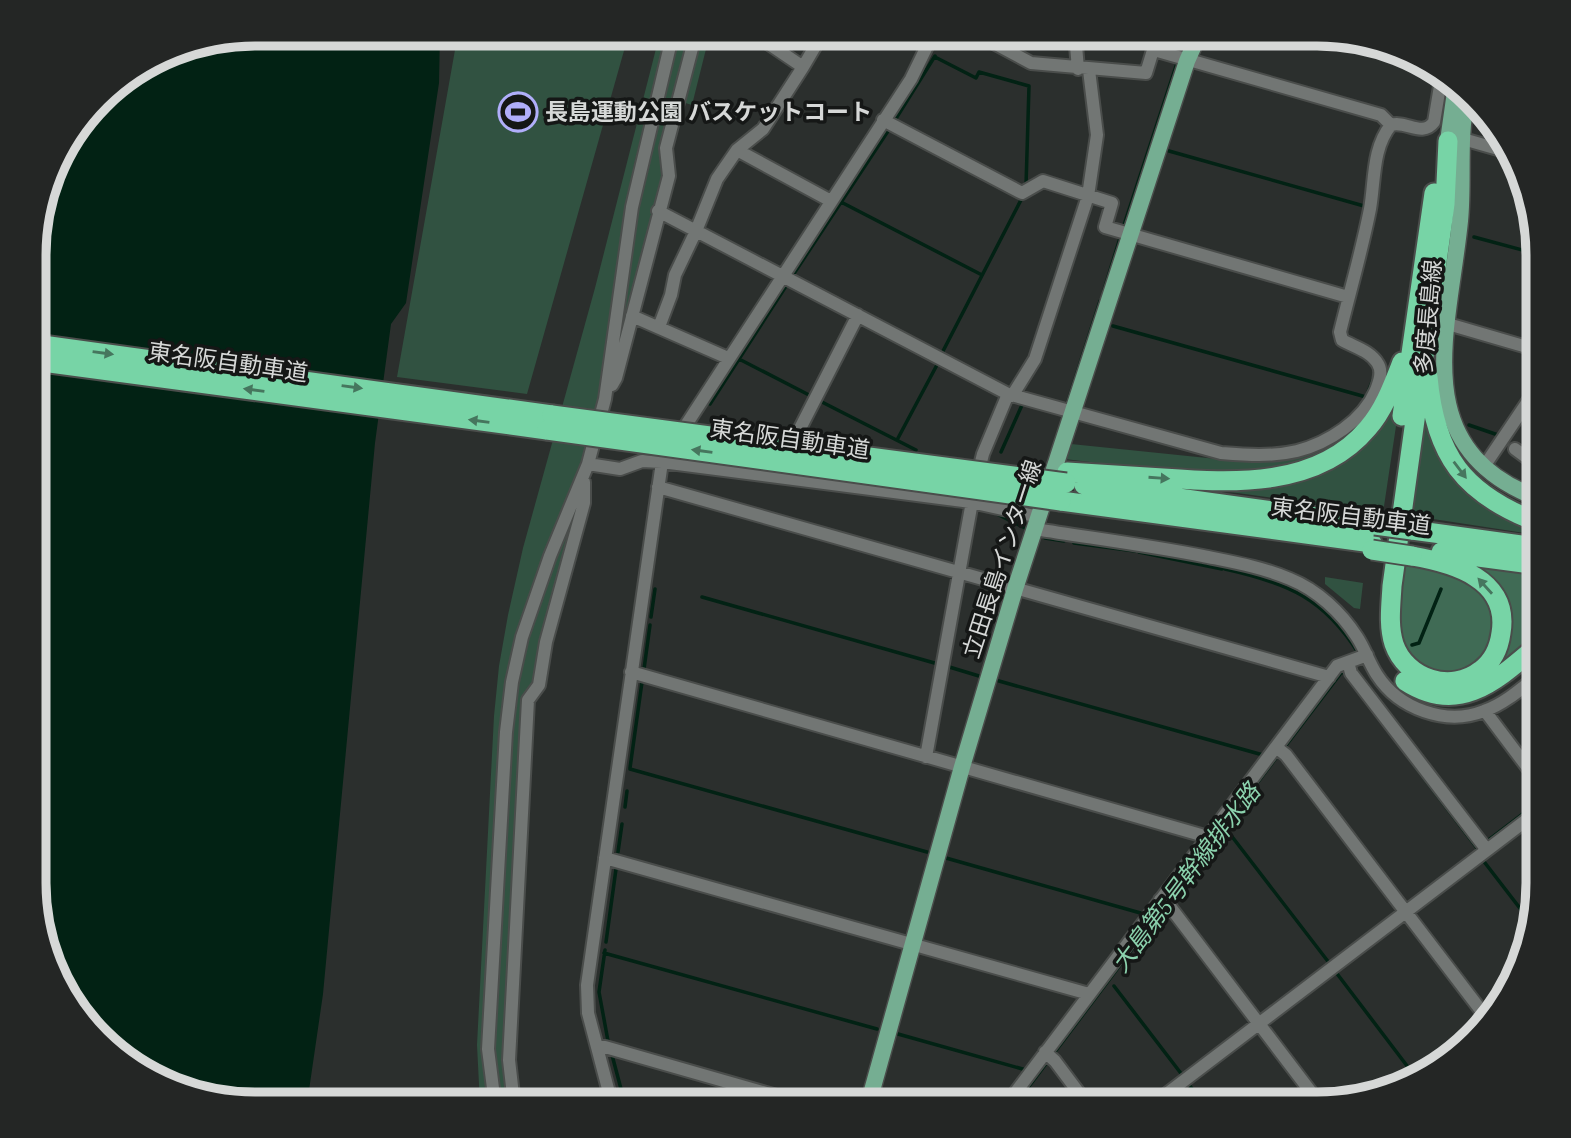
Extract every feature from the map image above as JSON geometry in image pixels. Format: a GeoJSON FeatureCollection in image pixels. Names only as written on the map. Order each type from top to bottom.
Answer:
{"type":"FeatureCollection","features":[{"type":"Feature","properties":{"kind":"highway"},"geometry":{"type":"LineString","coordinates":[[1455,140],[1421,329],[1380,596],[1378,629],[1387,660],[1403,680],[1424,692],[1447,696],[1464,695],[1499,678],[1525,656]]}},
{"type":"Feature","properties":{"kind":"highway"},"geometry":{"type":"LineString","coordinates":[[1064,485],[1242,481],[1288,475],[1317,465],[1341,452],[1368,428],[1389,394],[1421,329]]}},
{"type":"Feature","properties":{"kind":"highway"},"geometry":{"type":"LineString","coordinates":[[1421,329],[1429,391],[1437,430],[1445,449],[1469,482],[1482,494],[1497,505],[1525,517]]}},
{"type":"Feature","properties":{"kind":"highway"},"geometry":{"type":"LineString","coordinates":[[1373,539],[1412,545],[1435,560],[1467,571],[1486,586],[1497,602],[1502,622],[1497,649],[1487,665],[1469,678],[1447,682],[1423,677],[1405,663],[1391,632],[1392,586],[1421,329]]}},
{"type":"Feature","properties":{"kind":"highway","name":"東名阪自動車道"},"geometry":{"type":"LineString","coordinates":[[46,346],[683,433],[926,463],[1373,539]]}},
{"type":"Feature","properties":{"kind":"highway","name":"東名阪自動車道"},"geometry":{"type":"LineString","coordinates":[[46,362],[1064,485],[1203,525],[1373,539]]}},
{"type":"Feature","properties":{"kind":"highway","name":"東名阪自動車道"},"geometry":{"type":"LineString","coordinates":[[1412,545],[1525,547]]}},
{"type":"Feature","properties":{"kind":"highway","name":"東名阪自動車道"},"geometry":{"type":"LineString","coordinates":[[1412,545],[1525,563]]}},
{"type":"Feature","properties":{"kind":"main road","name":"立田長島インター線"},"geometry":{"type":"LineString","coordinates":[[872,1092],[961,767],[1015,589],[1194,46]]}},
{"type":"Feature","properties":{"kind":"main road"},"geometry":{"type":"LineString","coordinates":[[1455,140],[1456,100]]}},
{"type":"Feature","properties":{"kind":"main road","name":"多度長島線"},"geometry":{"type":"LineString","coordinates":[[1464,107],[1455,140],[1460,220],[1444,359],[1446,400],[1457,433],[1467,450],[1483,468],[1504,484],[1525,493]]}},
{"type":"Feature","properties":{"kind":"street"},"geometry":{"type":"LineString","coordinates":[[493,1092],[488,1049],[504,759],[512,682],[522,637],[535,597],[586,469],[605,400],[632,207],[670,46]]}},
{"type":"Feature","properties":{"kind":"street"},"geometry":{"type":"LineString","coordinates":[[605,400],[616,378],[668,176],[666,148],[693,46]]}},
{"type":"Feature","properties":{"kind":"street"},"geometry":{"type":"LineString","coordinates":[[772,46],[803,67]]}},
{"type":"Feature","properties":{"kind":"street"},"geometry":{"type":"LineString","coordinates":[[659,327],[671,295],[674,275],[717,179],[737,150],[763,129],[815,46]]}},
{"type":"Feature","properties":{"kind":"street"},"geometry":{"type":"LineString","coordinates":[[609,1092],[586,999],[662,462],[911,79],[927,46]]}},
{"type":"Feature","properties":{"kind":"street"},"geometry":{"type":"LineString","coordinates":[[999,46],[1031,63],[1146,73],[1155,46]]}},
{"type":"Feature","properties":{"kind":"street"},"geometry":{"type":"LineString","coordinates":[[926,757],[957,573],[983,454],[1010,395],[1035,359],[1088,195],[1097,135],[1078,46]]}},
{"type":"Feature","properties":{"kind":"street"},"geometry":{"type":"LineString","coordinates":[[1154,50],[1381,115],[1391,125]]}},
{"type":"Feature","properties":{"kind":"street"},"geometry":{"type":"LineString","coordinates":[[658,211],[1010,395],[1221,453],[1285,454],[1316,444],[1343,429],[1359,416],[1372,399],[1380,380],[1379,365],[1340,336],[1370,209],[1376,161],[1385,131],[1391,125],[1397,122],[1421,129],[1431,126],[1440,86]]}},
{"type":"Feature","properties":{"kind":"street"},"geometry":{"type":"LineString","coordinates":[[883,120],[1022,193],[1043,181],[1112,203],[1105,227],[1348,297]]}},
{"type":"Feature","properties":{"kind":"street"},"geometry":{"type":"LineString","coordinates":[[1455,140],[1497,150]]}},
{"type":"Feature","properties":{"kind":"street"},"geometry":{"type":"LineString","coordinates":[[737,150],[831,201]]}},
{"type":"Feature","properties":{"kind":"street"},"geometry":{"type":"LineString","coordinates":[[776,476],[858,315]]}},
{"type":"Feature","properties":{"kind":"street"},"geometry":{"type":"LineString","coordinates":[[632,316],[728,358]]}},
{"type":"Feature","properties":{"kind":"street"},"geometry":{"type":"LineString","coordinates":[[1448,324],[1525,346]]}},
{"type":"Feature","properties":{"kind":"street"},"geometry":{"type":"LineString","coordinates":[[1483,468],[1525,406]]}},
{"type":"Feature","properties":{"kind":"street"},"geometry":{"type":"LineString","coordinates":[[1515,449],[1525,456]]}},
{"type":"Feature","properties":{"kind":"street"},"geometry":{"type":"LineString","coordinates":[[586,469],[620,469],[642,461],[662,462],[971,502],[1037,523],[1243,564],[1289,578],[1334,608],[1350,627],[1385,686],[1410,705],[1426,712],[1463,716],[1485,711],[1525,685]]}},
{"type":"Feature","properties":{"kind":"street"},"geometry":{"type":"LineString","coordinates":[[513,1092],[509,1060],[528,700],[539,685],[546,642],[583,503],[586,469]]}},
{"type":"Feature","properties":{"kind":"street"},"geometry":{"type":"LineString","coordinates":[[658,487],[1329,677]]}},
{"type":"Feature","properties":{"kind":"street"},"geometry":{"type":"LineString","coordinates":[[1017,1092],[1049,1056],[1089,994],[1165,903],[1208,837],[1280,750],[1337,666],[1349,666],[1367,655]]}},
{"type":"Feature","properties":{"kind":"street"},"geometry":{"type":"LineString","coordinates":[[1349,666],[1484,846]]}},
{"type":"Feature","properties":{"kind":"street"},"geometry":{"type":"LineString","coordinates":[[631,672],[1208,837]]}},
{"type":"Feature","properties":{"kind":"street"},"geometry":{"type":"LineString","coordinates":[[1485,711],[1525,764]]}},
{"type":"Feature","properties":{"kind":"street"},"geometry":{"type":"LineString","coordinates":[[1280,750],[1482,1011]]}},
{"type":"Feature","properties":{"kind":"street"},"geometry":{"type":"LineString","coordinates":[[1169,1092],[1406,912],[1484,846],[1525,820]]}},
{"type":"Feature","properties":{"kind":"street"},"geometry":{"type":"LineString","coordinates":[[605,858],[1089,994]]}},
{"type":"Feature","properties":{"kind":"street"},"geometry":{"type":"LineString","coordinates":[[1165,903],[1311,1092]]}},
{"type":"Feature","properties":{"kind":"street"},"geometry":{"type":"LineString","coordinates":[[597,1047],[762,1092]]}},
{"type":"Feature","properties":{"kind":"street"},"geometry":{"type":"LineString","coordinates":[[1049,1056],[1078,1092]]}},
{"type":"Feature","properties":{"kind":"shaded area"},"geometry":{"type":"Polygon","coordinates":[[[440,46],[439,83],[406,303],[391,324],[375,443],[323,994],[309,1092],[241,1092],[188,1081],[162,1071],[127,1049],[89,1011],[61,963],[46,897],[47,228],[61,175],[81,139],[97,117],[117,97],[162,67],[228,47],[440,46]]]}},
{"type":"Feature","properties":{"kind":"shaded area"},"geometry":{"type":"Polygon","coordinates":[[[456,46],[625,46],[527,394],[397,377],[456,46]]]}},
{"type":"Feature","properties":{"kind":"shaded area"},"geometry":{"type":"Polygon","coordinates":[[[657,46],[664,46],[634,165],[601,394],[582,467],[530,593],[508,676],[500,733],[482,1051],[487,1092],[479,1092],[477,1045],[499,666],[523,548],[595,288],[657,46]]]}},
{"type":"Feature","properties":{"kind":"shaded area"},"geometry":{"type":"Polygon","coordinates":[[[676,46],[689,46],[670,118],[658,114],[676,46]]]}},
{"type":"Feature","properties":{"kind":"shaded area"},"geometry":{"type":"Polygon","coordinates":[[[696,46],[707,46],[692,105],[682,102],[696,46]]]}},
{"type":"Feature","properties":{"kind":"shaded area"},"geometry":{"type":"Polygon","coordinates":[[[656,119],[669,123],[665,175],[615,367],[637,208],[656,119]]]}},
{"type":"Feature","properties":{"kind":"shaded area"},"geometry":{"type":"Polygon","coordinates":[[[1402,386],[1383,513],[1172,484],[1299,478],[1402,386]]]}},
{"type":"Feature","properties":{"kind":"shaded area"},"geometry":{"type":"Polygon","coordinates":[[[1423,406],[1435,440],[1525,519],[1525,533],[1407,515],[1423,406]]]}},
{"type":"Feature","properties":{"kind":"shaded area"},"geometry":{"type":"Polygon","coordinates":[[[1366,420],[1325,454],[1298,464],[1267,470],[1198,472],[1065,459],[1071,444],[1217,459],[1285,459],[1331,446],[1366,420]]]}},
{"type":"Feature","properties":{"kind":"shaded area"},"geometry":{"type":"Polygon","coordinates":[[[579,498],[536,682],[524,699],[511,1092],[498,1092],[496,990],[510,759],[521,672],[544,588],[579,498]]]}},
{"type":"Feature","properties":{"kind":"shaded area"},"geometry":{"type":"Polygon","coordinates":[[[1403,564],[1441,570],[1474,584],[1496,615],[1494,642],[1468,672],[1438,675],[1407,655],[1398,630],[1403,564]]]}},
{"type":"Feature","properties":{"kind":"shaded area"},"geometry":{"type":"Polygon","coordinates":[[[1472,566],[1525,573],[1525,648],[1496,673],[1493,667],[1510,638],[1472,566]]]}},
{"type":"Feature","properties":{"kind":"shaded area"},"geometry":{"type":"Polygon","coordinates":[[[1325,577],[1363,583],[1360,609],[1354,608],[1325,584],[1325,577]]]}},
{"type":"Feature","properties":{"kind":"waterway"},"geometry":{"type":"LineString","coordinates":[[1180,54],[1183,46]]}},
{"type":"Feature","properties":{"kind":"waterway"},"geometry":{"type":"LineString","coordinates":[[895,120],[935,56]]}},
{"type":"Feature","properties":{"kind":"waterway"},"geometry":{"type":"LineString","coordinates":[[935,57],[976,78],[979,72],[1029,86],[1026,186]]}},
{"type":"Feature","properties":{"kind":"waterway"},"geometry":{"type":"LineString","coordinates":[[1123,228],[1177,63]]}},
{"type":"Feature","properties":{"kind":"waterway"},"geometry":{"type":"LineString","coordinates":[[793,275],[890,128]]}},
{"type":"Feature","properties":{"kind":"waterway"},"geometry":{"type":"LineString","coordinates":[[1169,151],[1364,206]]}},
{"type":"Feature","properties":{"kind":"waterway"},"geometry":{"type":"LineString","coordinates":[[942,353],[1022,198]]}},
{"type":"Feature","properties":{"kind":"waterway"},"geometry":{"type":"LineString","coordinates":[[841,202],[982,275]]}},
{"type":"Feature","properties":{"kind":"waterway"},"geometry":{"type":"LineString","coordinates":[[1474,237],[1525,251]]}},
{"type":"Feature","properties":{"kind":"waterway"},"geometry":{"type":"LineString","coordinates":[[1104,290],[1120,238]]}},
{"type":"Feature","properties":{"kind":"waterway"},"geometry":{"type":"LineString","coordinates":[[710,404],[788,283]]}},
{"type":"Feature","properties":{"kind":"waterway"},"geometry":{"type":"LineString","coordinates":[[1068,401],[1100,301]]}},
{"type":"Feature","properties":{"kind":"waterway"},"geometry":{"type":"LineString","coordinates":[[1113,326],[1366,397],[1374,377]]}},
{"type":"Feature","properties":{"kind":"waterway"},"geometry":{"type":"LineString","coordinates":[[739,359],[811,396]]}},
{"type":"Feature","properties":{"kind":"waterway"},"geometry":{"type":"LineString","coordinates":[[897,440],[938,363]]}},
{"type":"Feature","properties":{"kind":"waterway"},"geometry":{"type":"LineString","coordinates":[[818,400],[916,450]]}},
{"type":"Feature","properties":{"kind":"waterway"},"geometry":{"type":"LineString","coordinates":[[1001,452],[1022,405]]}},
{"type":"Feature","properties":{"kind":"waterway"},"geometry":{"type":"LineString","coordinates":[[1469,425],[1498,435]]}},
{"type":"Feature","properties":{"kind":"waterway"},"geometry":{"type":"LineString","coordinates":[[947,505],[962,507]]}},
{"type":"Feature","properties":{"kind":"waterway"},"geometry":{"type":"LineString","coordinates":[[997,514],[1025,528]]}},
{"type":"Feature","properties":{"kind":"waterway"},"geometry":{"type":"LineString","coordinates":[[1045,538],[1064,541]]}},
{"type":"Feature","properties":{"kind":"waterway"},"geometry":{"type":"LineString","coordinates":[[1074,543],[1135,551]]}},
{"type":"Feature","properties":{"kind":"waterway"},"geometry":{"type":"LineString","coordinates":[[1139,552],[1222,569]]}},
{"type":"Feature","properties":{"kind":"waterway"},"geometry":{"type":"LineString","coordinates":[[1225,569],[1286,587],[1318,606],[1346,635],[1359,654]]}},
{"type":"Feature","properties":{"kind":"waterway"},"geometry":{"type":"LineString","coordinates":[[651,617],[655,589]]}},
{"type":"Feature","properties":{"kind":"waterway","name":"大島第5号幹線排水路"},"geometry":{"type":"LineString","coordinates":[[1412,645],[1419,643],[1441,589]]}},
{"type":"Feature","properties":{"kind":"waterway"},"geometry":{"type":"LineString","coordinates":[[702,597],[938,664]]}},
{"type":"Feature","properties":{"kind":"waterway"},"geometry":{"type":"LineString","coordinates":[[644,669],[650,625]]}},
{"type":"Feature","properties":{"kind":"waterway"},"geometry":{"type":"LineString","coordinates":[[946,666],[979,676]]}},
{"type":"Feature","properties":{"kind":"waterway","name":"大島第5号幹線排水路"},"geometry":{"type":"LineString","coordinates":[[1284,748],[1341,673],[1347,671]]}},
{"type":"Feature","properties":{"kind":"waterway"},"geometry":{"type":"LineString","coordinates":[[999,681],[1263,755]]}},
{"type":"Feature","properties":{"kind":"waterway"},"geometry":{"type":"LineString","coordinates":[[630,768],[642,682]]}},
{"type":"Feature","properties":{"kind":"waterway","name":"大島第5号幹線排水路"},"geometry":{"type":"LineString","coordinates":[[1168,902],[1279,754]]}},
{"type":"Feature","properties":{"kind":"waterway"},"geometry":{"type":"LineString","coordinates":[[1408,757],[1477,848],[1480,846]]}},
{"type":"Feature","properties":{"kind":"waterway"},"geometry":{"type":"LineString","coordinates":[[630,769],[927,852]]}},
{"type":"Feature","properties":{"kind":"waterway"},"geometry":{"type":"LineString","coordinates":[[625,807],[627,791]]}},
{"type":"Feature","properties":{"kind":"waterway"},"geometry":{"type":"LineString","coordinates":[[1486,842],[1525,812]]}},
{"type":"Feature","properties":{"kind":"waterway"},"geometry":{"type":"LineString","coordinates":[[618,852],[622,824]]}},
{"type":"Feature","properties":{"kind":"waterway"},"geometry":{"type":"LineString","coordinates":[[1230,834],[1330,964]]}},
{"type":"Feature","properties":{"kind":"waterway"},"geometry":{"type":"LineString","coordinates":[[946,858],[1144,914]]}},
{"type":"Feature","properties":{"kind":"waterway"},"geometry":{"type":"LineString","coordinates":[[1482,859],[1523,912]]}},
{"type":"Feature","properties":{"kind":"waterway"},"geometry":{"type":"LineString","coordinates":[[606,942],[616,869]]}},
{"type":"Feature","properties":{"kind":"waterway","name":"大島第5号幹線排水路"},"geometry":{"type":"LineString","coordinates":[[1025,1092],[1163,908]]}},
{"type":"Feature","properties":{"kind":"waterway"},"geometry":{"type":"LineString","coordinates":[[605,950],[599,992],[608,1041]]}},
{"type":"Feature","properties":{"kind":"waterway"},"geometry":{"type":"LineString","coordinates":[[604,953],[877,1029]]}},
{"type":"Feature","properties":{"kind":"waterway"},"geometry":{"type":"LineString","coordinates":[[1335,971],[1410,1070]]}},
{"type":"Feature","properties":{"kind":"waterway"},"geometry":{"type":"LineString","coordinates":[[1114,986],[1183,1076]]}},
{"type":"Feature","properties":{"kind":"waterway"},"geometry":{"type":"LineString","coordinates":[[898,1034],[1026,1070]]}},
{"type":"Feature","properties":{"kind":"waterway"},"geometry":{"type":"LineString","coordinates":[[612,1055],[622,1092]]}},
{"type":"Feature","properties":{"kind":"waterway"},"geometry":{"type":"LineString","coordinates":[[1187,1082],[1194,1092]]}},
{"type":"Feature","properties":{"kind":"place","name":"長島運動公園 バスケットコート"},"geometry":{"type":"Point","coordinates":[518,112]}}]}
